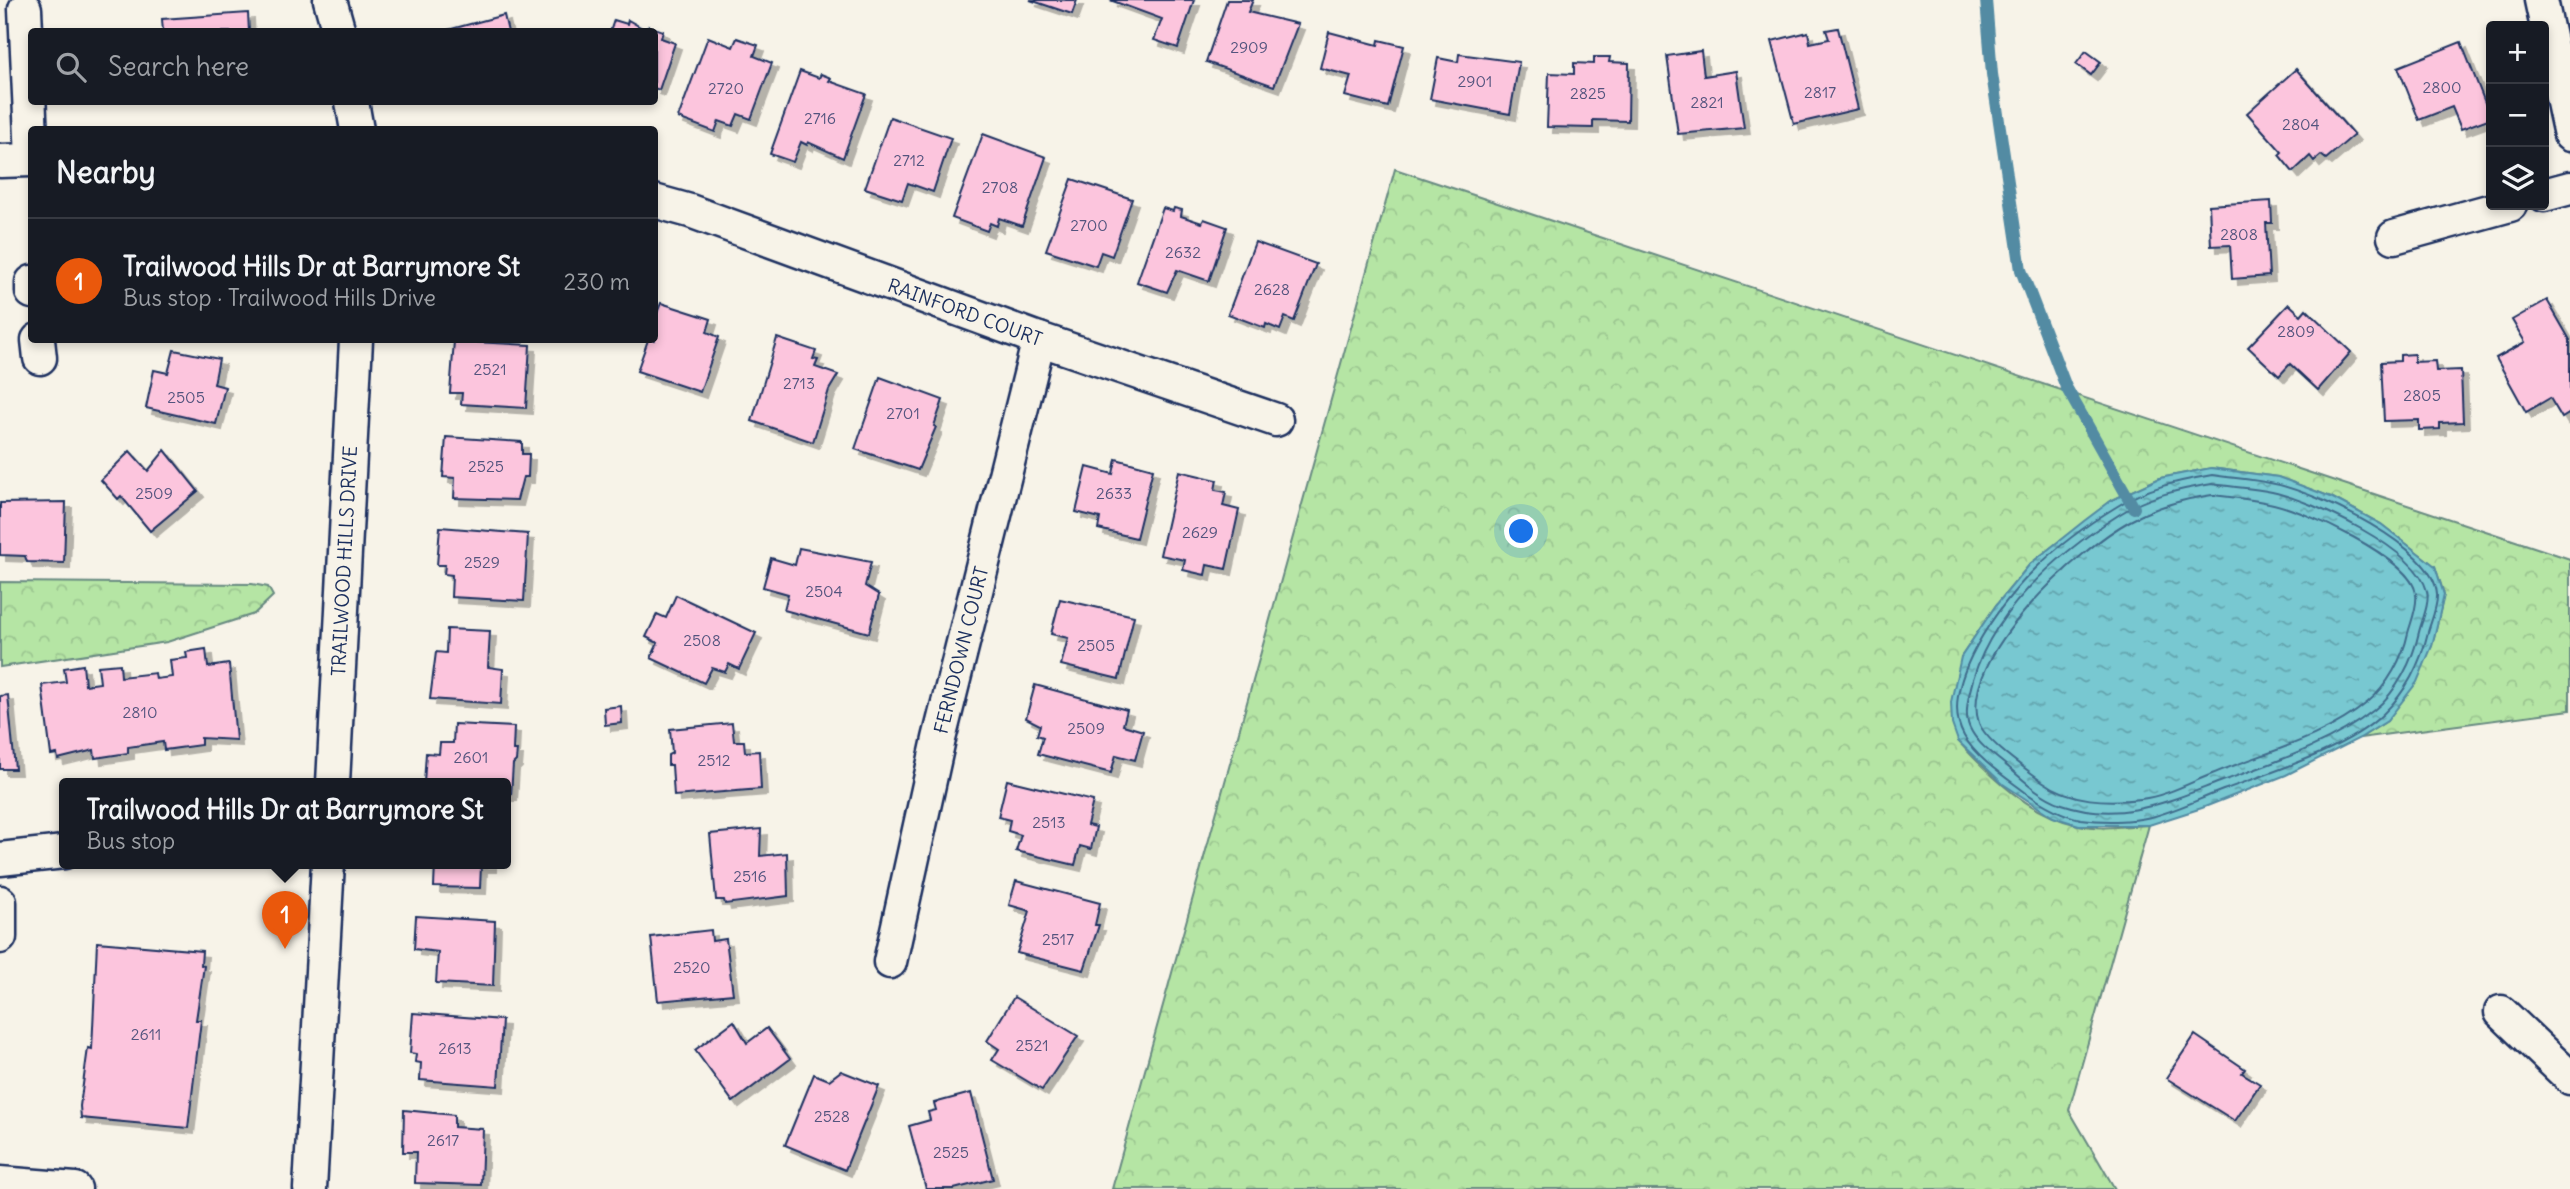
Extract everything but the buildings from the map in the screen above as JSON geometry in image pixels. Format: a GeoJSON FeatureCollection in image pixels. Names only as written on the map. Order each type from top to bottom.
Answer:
{"type":"FeatureCollection","features":[{"type":"Feature","properties":{"kind":"street"},"geometry":{"type":"LineString","coordinates":[[330,0],[338,28]]}},
{"type":"Feature","properties":{"kind":"street"},"geometry":{"type":"LineString","coordinates":[[2541,0],[2570,135]]}},
{"type":"Feature","properties":{"kind":"street"},"geometry":{"type":"LineString","coordinates":[[25,9],[28,73]]}},
{"type":"Feature","properties":{"kind":"street"},"geometry":{"type":"LineString","coordinates":[[29,105],[30,126]]}},
{"type":"Feature","properties":{"kind":"street"},"geometry":{"type":"LineString","coordinates":[[353,105],[356,126]]}},
{"type":"Feature","properties":{"kind":"street"},"geometry":{"type":"LineString","coordinates":[[0,161],[28,159]]}},
{"type":"Feature","properties":{"kind":"street"},"geometry":{"type":"LineString","coordinates":[[2549,194],[2570,188]]}},
{"type":"Feature","properties":{"kind":"street","name":"RAINFORD COURT"},"geometry":{"type":"LineString","coordinates":[[658,202],[690,211],[1039,339],[1276,420]]}},
{"type":"Feature","properties":{"kind":"street"},"geometry":{"type":"LineString","coordinates":[[2394,237],[2492,210]]}},
{"type":"Feature","properties":{"kind":"street","name":"FERNDOWN COURT"},"geometry":{"type":"LineString","coordinates":[[890,962],[939,739],[1039,339]]}},
{"type":"Feature","properties":{"kind":"street","name":"TRAILWOOD HILLS DRIVE"},"geometry":{"type":"LineString","coordinates":[[333,778],[355,343]]}},
{"type":"Feature","properties":{"kind":"street"},"geometry":{"type":"LineString","coordinates":[[0,859],[59,853]]}},
{"type":"Feature","properties":{"kind":"street"},"geometry":{"type":"LineString","coordinates":[[310,1189],[328,869]]}},
{"type":"Feature","properties":{"kind":"street"},"geometry":{"type":"LineString","coordinates":[[0,902],[0,937]]}},
{"type":"Feature","properties":{"kind":"street"},"geometry":{"type":"LineString","coordinates":[[2501,1012],[2570,1077]]}},
{"type":"Feature","properties":{"kind":"street"},"geometry":{"type":"LineString","coordinates":[[0,1183],[75,1189]]}},
{"type":"Feature","properties":{"kind":"green space"},"geometry":{"type":"Polygon","coordinates":[[[1395,169],[2570,559],[2570,710],[2360,738],[2387,721],[2432,646],[2444,594],[2435,566],[2381,524],[2331,497],[2278,477],[2211,468],[2160,478],[2112,500],[2030,564],[1996,605],[1961,657],[1958,741],[1997,780],[2027,803],[2060,820],[2096,827],[2149,825],[2069,1110],[2115,1189],[1112,1189],[1395,169]]]}},
{"type":"Feature","properties":{"kind":"green space"},"geometry":{"type":"Polygon","coordinates":[[[0,582],[252,584],[268,587],[273,596],[254,614],[167,642],[0,667],[0,582]]]}},
{"type":"Feature","properties":{"kind":"water"},"geometry":{"type":"Polygon","coordinates":[[[2211,468],[2278,477],[2331,497],[2381,524],[2435,566],[2444,595],[2432,646],[2417,682],[2387,721],[2360,738],[2286,775],[2202,808],[2149,825],[2079,825],[2053,817],[2003,784],[1958,741],[1952,724],[1951,702],[1961,657],[1996,605],[2030,564],[2084,521],[2112,500],[2160,478],[2211,468]]]}},
{"type":"Feature","properties":{"kind":"waterway"},"geometry":{"type":"LineString","coordinates":[[1986,0],[1992,74],[2021,270],[2066,387],[2134,508]]}},
{"type":"Feature","properties":{"kind":"place","name":"Trailwood Hills Dr at Barrymore St"},"geometry":{"type":"Point","coordinates":[285,949]}}]}
